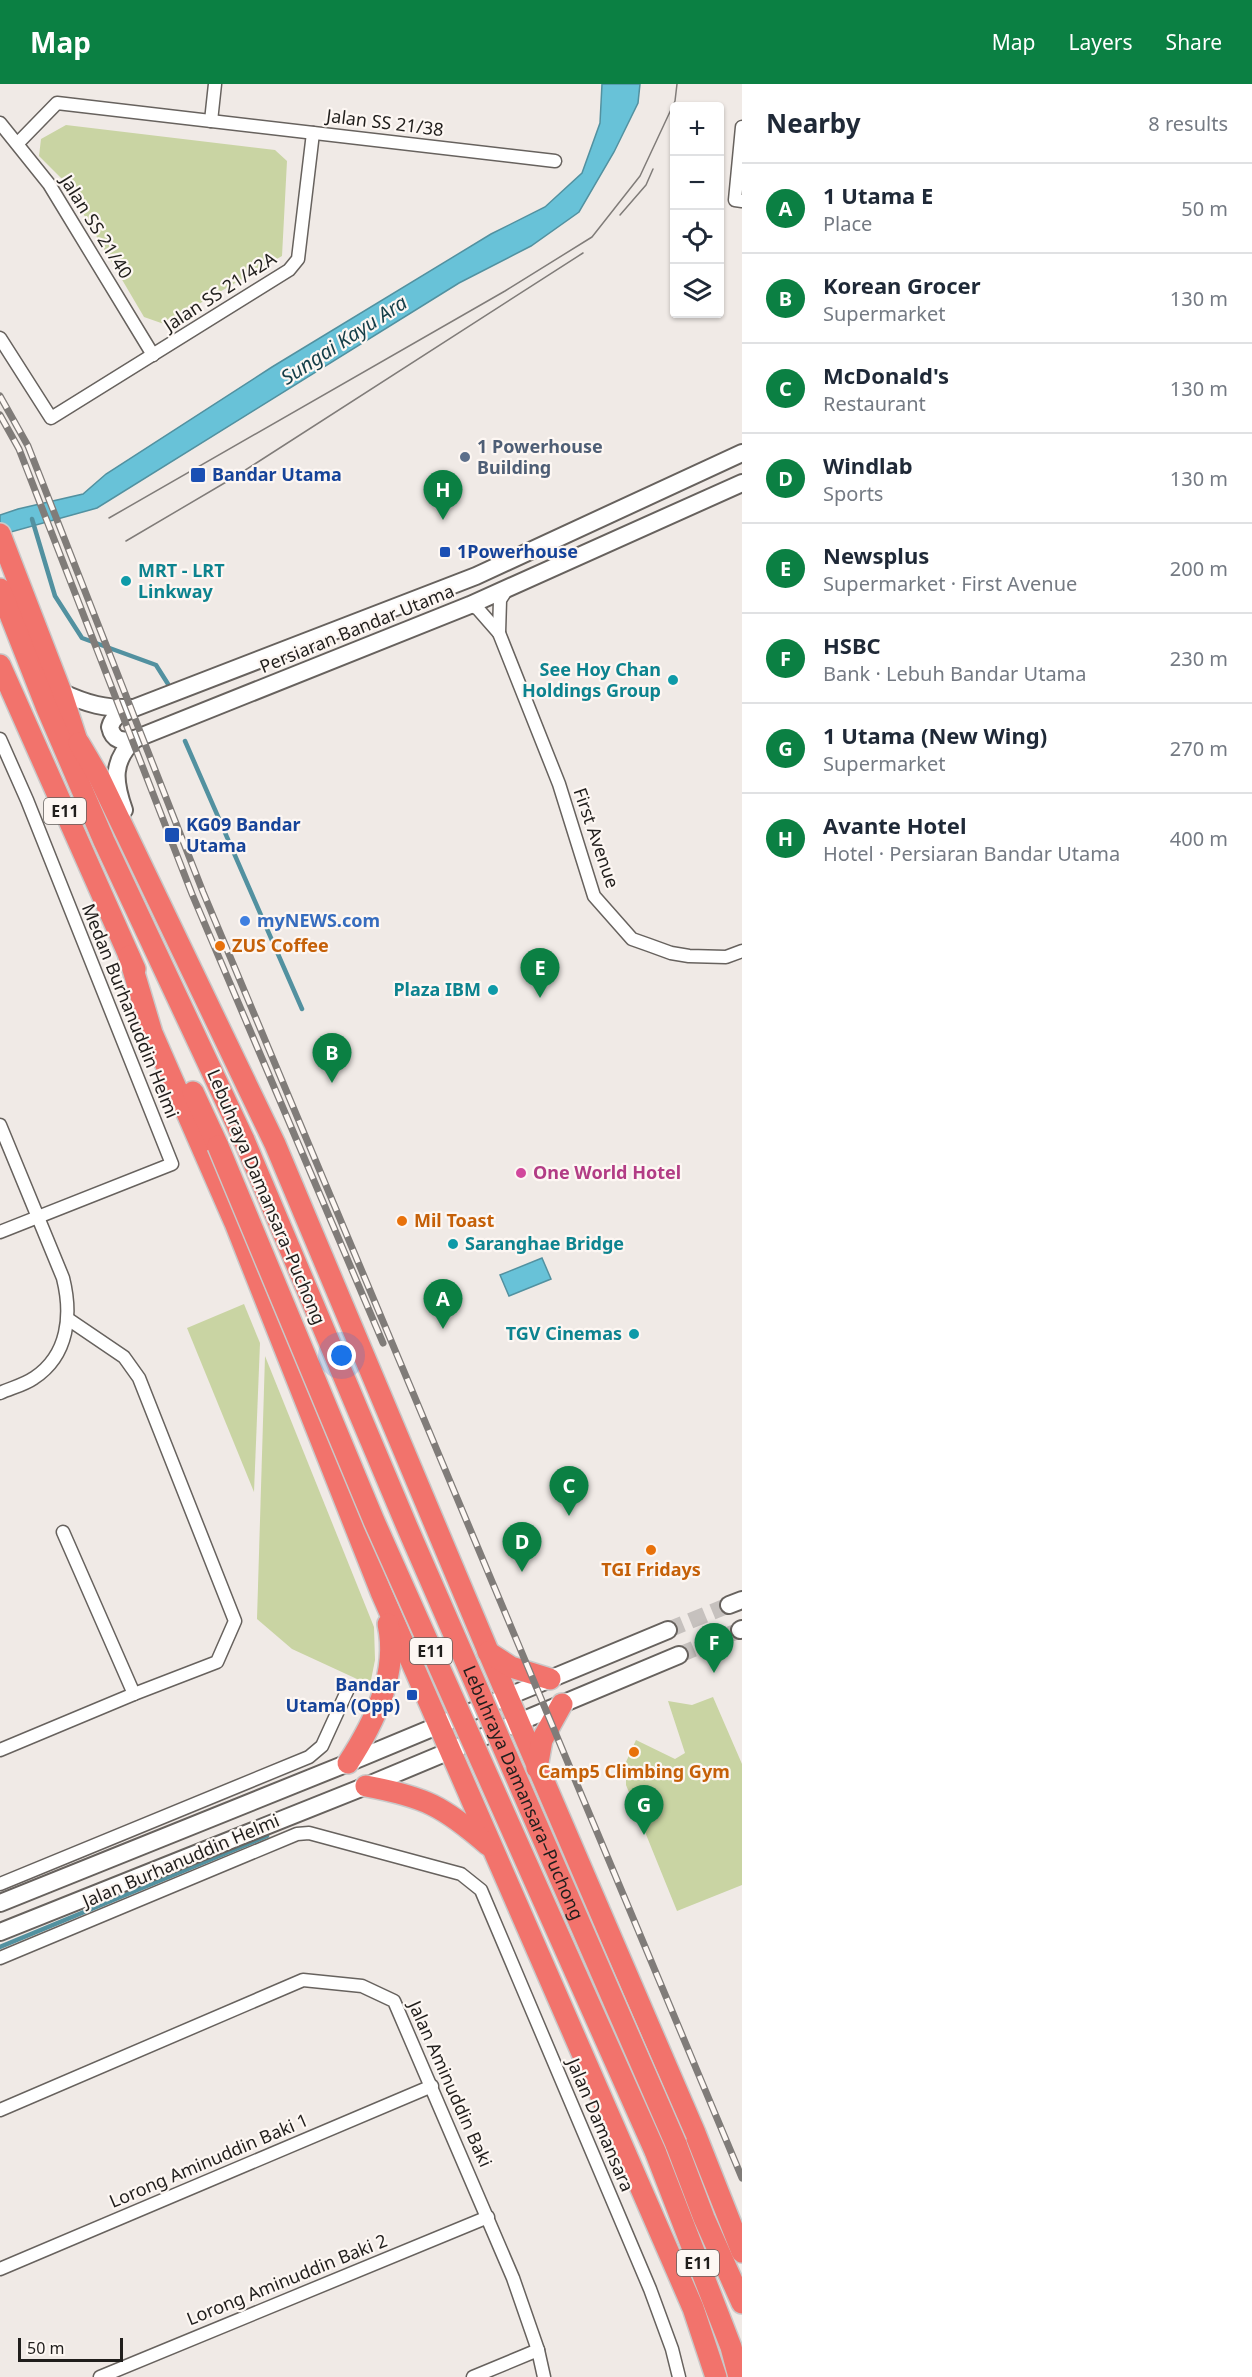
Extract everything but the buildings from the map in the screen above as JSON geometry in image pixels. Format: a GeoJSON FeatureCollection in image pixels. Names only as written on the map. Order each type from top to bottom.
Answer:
{"type":"FeatureCollection","features":[{"type":"Feature","properties":{"kind":"highway"},"geometry":{"type":"LineString","coordinates":[[0,534],[61,692],[84,766],[111,838],[114,864]]}},
{"type":"Feature","properties":{"kind":"highway","name":"Lebuhraya Damansara–Puchong"},"geometry":{"type":"LineString","coordinates":[[0,589],[46,706],[114,864],[244,1140],[408,1529],[676,2144],[704,2218],[742,2302]]}},
{"type":"Feature","properties":{"kind":"highway","name":"Lebuhraya Damansara–Puchong"},"geometry":{"type":"LineString","coordinates":[[0,665],[129,956],[218,1146],[374,1521],[655,2151],[731,2347],[739,2377]]}},
{"type":"Feature","properties":{"kind":"highway"},"geometry":{"type":"LineString","coordinates":[[78,743],[99,777],[275,1144],[518,1723],[695,2133],[742,2252]]}},
{"type":"Feature","properties":{"kind":"highway"},"geometry":{"type":"LineString","coordinates":[[129,956],[152,1033],[235,1223],[381,1592],[475,1803],[491,1847],[693,2308],[716,2377]]}},
{"type":"Feature","properties":{"kind":"highway"},"geometry":{"type":"LineString","coordinates":[[421,1681],[440,1690],[456,1686],[478,1669],[482,1659],[447,1565],[448,1552]]}},
{"type":"Feature","properties":{"kind":"highway"},"geometry":{"type":"LineString","coordinates":[[348,1763],[365,1737],[378,1708],[387,1678],[392,1642],[381,1592]]}},
{"type":"Feature","properties":{"kind":"highway"},"geometry":{"type":"LineString","coordinates":[[488,1651],[511,1667],[550,1678]]}},
{"type":"Feature","properties":{"kind":"highway"},"geometry":{"type":"LineString","coordinates":[[539,1772],[542,1740],[562,1704]]}},
{"type":"Feature","properties":{"kind":"highway"},"geometry":{"type":"LineString","coordinates":[[475,1803],[474,1785],[478,1778],[493,1767],[505,1765],[539,1772]]}},
{"type":"Feature","properties":{"kind":"highway"},"geometry":{"type":"LineString","coordinates":[[366,1786],[404,1793],[433,1803],[458,1819],[491,1847]]}},
{"type":"Feature","properties":{"kind":"main road","name":"Persiaran Bandar Utama"},"geometry":{"type":"LineString","coordinates":[[61,692],[85,703],[111,709],[134,708],[476,576],[742,453]]}},
{"type":"Feature","properties":{"kind":"main road"},"geometry":{"type":"LineString","coordinates":[[685,479],[698,479],[742,462]]}},
{"type":"Feature","properties":{"kind":"main road","name":"Persiaran Bandar Utama"},"geometry":{"type":"LineString","coordinates":[[135,739],[470,605],[742,483]]}},
{"type":"Feature","properties":{"kind":"main road"},"geometry":{"type":"LineString","coordinates":[[278,653],[288,678]]}},
{"type":"Feature","properties":{"kind":"main road"},"geometry":{"type":"LineString","coordinates":[[134,708],[117,715],[111,720],[110,727],[116,739],[123,742],[135,739]]}},
{"type":"Feature","properties":{"kind":"main road"},"geometry":{"type":"LineString","coordinates":[[135,739],[123,750],[117,768],[116,788],[154,891]]}},
{"type":"Feature","properties":{"kind":"main road","name":"Jalan Burhanuddin Helmi"},"geometry":{"type":"LineString","coordinates":[[0,1903],[348,1763],[668,1630]]}},
{"type":"Feature","properties":{"kind":"main road","name":"Jalan Burhanuddin Helmi"},"geometry":{"type":"LineString","coordinates":[[0,1932],[452,1751],[679,1655]]}},
{"type":"Feature","properties":{"kind":"street"},"geometry":{"type":"LineString","coordinates":[[211,121],[215,84]]}},
{"type":"Feature","properties":{"kind":"street","name":"Jalan SS 21/38"},"geometry":{"type":"LineString","coordinates":[[18,143],[57,103],[555,161]]}},
{"type":"Feature","properties":{"kind":"street","name":"Jalan SS 21/40"},"geometry":{"type":"LineString","coordinates":[[0,123],[49,184],[153,355]]}},
{"type":"Feature","properties":{"kind":"street"},"geometry":{"type":"LineString","coordinates":[[742,127],[735,200],[742,201]]}},
{"type":"Feature","properties":{"kind":"street","name":"Jalan SS 21/42A"},"geometry":{"type":"LineString","coordinates":[[0,338],[51,418],[289,270],[298,259],[314,133]]}},
{"type":"Feature","properties":{"kind":"street","name":"First Avenue"},"geometry":{"type":"LineString","coordinates":[[499,633],[500,600],[507,589]]}},
{"type":"Feature","properties":{"kind":"street","name":"First Avenue"},"geometry":{"type":"LineString","coordinates":[[470,605],[478,609],[499,633],[559,784],[594,896],[632,939],[671,953],[689,956],[726,957],[742,951]]}},
{"type":"Feature","properties":{"kind":"street","name":"Medan Burhanuddin Helmi"},"geometry":{"type":"LineString","coordinates":[[0,739],[27,800],[172,1164],[38,1215]]}},
{"type":"Feature","properties":{"kind":"street"},"geometry":{"type":"LineString","coordinates":[[0,1125],[63,1278],[68,1298],[68,1319],[62,1344],[51,1363],[34,1378],[0,1393]]}},
{"type":"Feature","properties":{"kind":"street"},"geometry":{"type":"LineString","coordinates":[[0,1232],[38,1215]]}},
{"type":"Feature","properties":{"kind":"street"},"geometry":{"type":"LineString","coordinates":[[0,1750],[217,1662],[236,1621],[139,1378],[124,1357],[68,1319]]}},
{"type":"Feature","properties":{"kind":"street"},"geometry":{"type":"LineString","coordinates":[[63,1532],[134,1694]]}},
{"type":"Feature","properties":{"kind":"street"},"geometry":{"type":"LineString","coordinates":[[0,1884],[309,1757],[322,1746],[348,1689]]}},
{"type":"Feature","properties":{"kind":"street","name":"Jalan Burhanuddin Helmi"},"geometry":{"type":"LineString","coordinates":[[0,1958],[297,1834],[309,1833],[461,1874],[481,1890]]}},
{"type":"Feature","properties":{"kind":"street","name":"Jalan Damansara"},"geometry":{"type":"LineString","coordinates":[[481,1890],[650,2289],[672,2349],[679,2377]]}},
{"type":"Feature","properties":{"kind":"street","name":"Jalan Aminuddin Baki"},"geometry":{"type":"LineString","coordinates":[[0,2110],[303,1980],[362,1986],[394,2001],[513,2278],[538,2350],[544,2377]]}},
{"type":"Feature","properties":{"kind":"street","name":"Lorong Aminuddin Baki 1"},"geometry":{"type":"LineString","coordinates":[[0,2268],[432,2086]]}},
{"type":"Feature","properties":{"kind":"street","name":"Lorong Aminuddin Baki 2"},"geometry":{"type":"LineString","coordinates":[[100,2377],[488,2217]]}},
{"type":"Feature","properties":{"kind":"street"},"geometry":{"type":"LineString","coordinates":[[473,2377],[538,2350]]}},
{"type":"Feature","properties":{"kind":"green space"},"geometry":{"type":"Polygon","coordinates":[[[66,125],[275,150],[287,161],[282,256],[164,324],[144,317],[64,181],[39,156],[41,139],[66,125]]]}},
{"type":"Feature","properties":{"kind":"green space"},"geometry":{"type":"Polygon","coordinates":[[[244,1304],[260,1343],[254,1492],[187,1328],[244,1304]]]}},
{"type":"Feature","properties":{"kind":"green space"},"geometry":{"type":"Polygon","coordinates":[[[265,1356],[374,1627],[375,1660],[370,1685],[292,1649],[257,1619],[265,1356]]]}},
{"type":"Feature","properties":{"kind":"green space"},"geometry":{"type":"Polygon","coordinates":[[[713,1697],[742,1764],[742,1885],[677,1911],[626,1785],[626,1762],[636,1740],[675,1759],[685,1753],[668,1701],[692,1705],[713,1697]]]}},
{"type":"Feature","properties":{"kind":"water","name":"Sungai Kayu Ara"},"geometry":{"type":"Polygon","coordinates":[[[602,84],[640,84],[638,103],[614,152],[579,212],[531,246],[459,283],[97,508],[0,535],[0,515],[83,494],[106,474],[272,367],[491,234],[545,207],[582,173],[600,123],[602,84]]]}},
{"type":"Feature","properties":{"kind":"water"},"geometry":{"type":"Polygon","coordinates":[[[542,1258],[551,1279],[509,1296],[500,1275],[542,1258]]]}},
{"type":"Feature","properties":{"kind":"waterway"},"geometry":{"type":"LineString","coordinates":[[32,519],[55,596],[82,638],[156,665],[168,684]]}},
{"type":"Feature","properties":{"kind":"waterway"},"geometry":{"type":"LineString","coordinates":[[185,741],[302,1009]]}},
{"type":"Feature","properties":{"kind":"waterway"},"geometry":{"type":"LineString","coordinates":[[0,1947],[267,1836]]}},
{"type":"Feature","properties":{"kind":"tunnel"},"geometry":{"type":"LineString","coordinates":[[668,1630],[729,1605]]}},
{"type":"Feature","properties":{"kind":"tunnel"},"geometry":{"type":"LineString","coordinates":[[679,1655],[740,1630]]}},
{"type":"Feature","properties":{"kind":"tram line"},"geometry":{"type":"LineString","coordinates":[[109,518],[505,291],[592,237],[640,176],[675,101],[677,84]]}},
{"type":"Feature","properties":{"kind":"tram line"},"geometry":{"type":"LineString","coordinates":[[620,215],[646,185],[653,169]]}},
{"type":"Feature","properties":{"kind":"tram line"},"geometry":{"type":"LineString","coordinates":[[126,541],[233,478],[583,253]]}},
{"type":"Feature","properties":{"kind":"railway"},"geometry":{"type":"LineString","coordinates":[[0,396],[28,446],[203,892],[742,2178]]}},
{"type":"Feature","properties":{"kind":"railway"},"geometry":{"type":"LineString","coordinates":[[0,415],[19,449],[192,894],[383,1343]]}},
{"type":"Feature","properties":{"kind":"place","name":"1 Powerhouse Building"},"geometry":{"type":"Point","coordinates":[465,457]}},
{"type":"Feature","properties":{"kind":"place","name":"Bandar Utama"},"geometry":{"type":"Point","coordinates":[198,475]}},
{"type":"Feature","properties":{"kind":"place","name":"Avante Hotel"},"geometry":{"type":"Point","coordinates":[443,520]}},
{"type":"Feature","properties":{"kind":"place","name":"1Powerhouse"},"geometry":{"type":"Point","coordinates":[445,552]}},
{"type":"Feature","properties":{"kind":"place","name":"MRT - LRT Linkway"},"geometry":{"type":"Point","coordinates":[126,581]}},
{"type":"Feature","properties":{"kind":"place","name":"See Hoy Chan Holdings Group"},"geometry":{"type":"Point","coordinates":[673,680]}},
{"type":"Feature","properties":{"kind":"place","name":"KG09 Bandar Utama"},"geometry":{"type":"Point","coordinates":[172,835]}},
{"type":"Feature","properties":{"kind":"place","name":"myNEWS.com"},"geometry":{"type":"Point","coordinates":[245,921]}},
{"type":"Feature","properties":{"kind":"place","name":"ZUS Coffee"},"geometry":{"type":"Point","coordinates":[220,946]}},
{"type":"Feature","properties":{"kind":"place","name":"Plaza IBM"},"geometry":{"type":"Point","coordinates":[493,990]}},
{"type":"Feature","properties":{"kind":"place","name":"Newsplus"},"geometry":{"type":"Point","coordinates":[540,998]}},
{"type":"Feature","properties":{"kind":"place","name":"Korean Grocer"},"geometry":{"type":"Point","coordinates":[332,1083]}},
{"type":"Feature","properties":{"kind":"place","name":"One World Hotel"},"geometry":{"type":"Point","coordinates":[521,1173]}},
{"type":"Feature","properties":{"kind":"place","name":"Mil Toast"},"geometry":{"type":"Point","coordinates":[402,1221]}},
{"type":"Feature","properties":{"kind":"place","name":"Saranghae Bridge"},"geometry":{"type":"Point","coordinates":[453,1244]}},
{"type":"Feature","properties":{"kind":"place","name":"1 Utama E"},"geometry":{"type":"Point","coordinates":[443,1329]}},
{"type":"Feature","properties":{"kind":"place","name":"TGV Cinemas"},"geometry":{"type":"Point","coordinates":[634,1334]}},
{"type":"Feature","properties":{"kind":"place","name":"McDonald's"},"geometry":{"type":"Point","coordinates":[569,1516]}},
{"type":"Feature","properties":{"kind":"place","name":"TGI Fridays"},"geometry":{"type":"Point","coordinates":[651,1550]}},
{"type":"Feature","properties":{"kind":"place","name":"Windlab"},"geometry":{"type":"Point","coordinates":[522,1572]}},
{"type":"Feature","properties":{"kind":"place","name":"HSBC"},"geometry":{"type":"Point","coordinates":[714,1673]}},
{"type":"Feature","properties":{"kind":"place","name":"Bandar Utama (Opp)"},"geometry":{"type":"Point","coordinates":[412,1695]}},
{"type":"Feature","properties":{"kind":"place","name":"Camp5 Climbing Gym"},"geometry":{"type":"Point","coordinates":[634,1752]}},
{"type":"Feature","properties":{"kind":"place","name":"1 Utama (New Wing)"},"geometry":{"type":"Point","coordinates":[644,1835]}}]}
